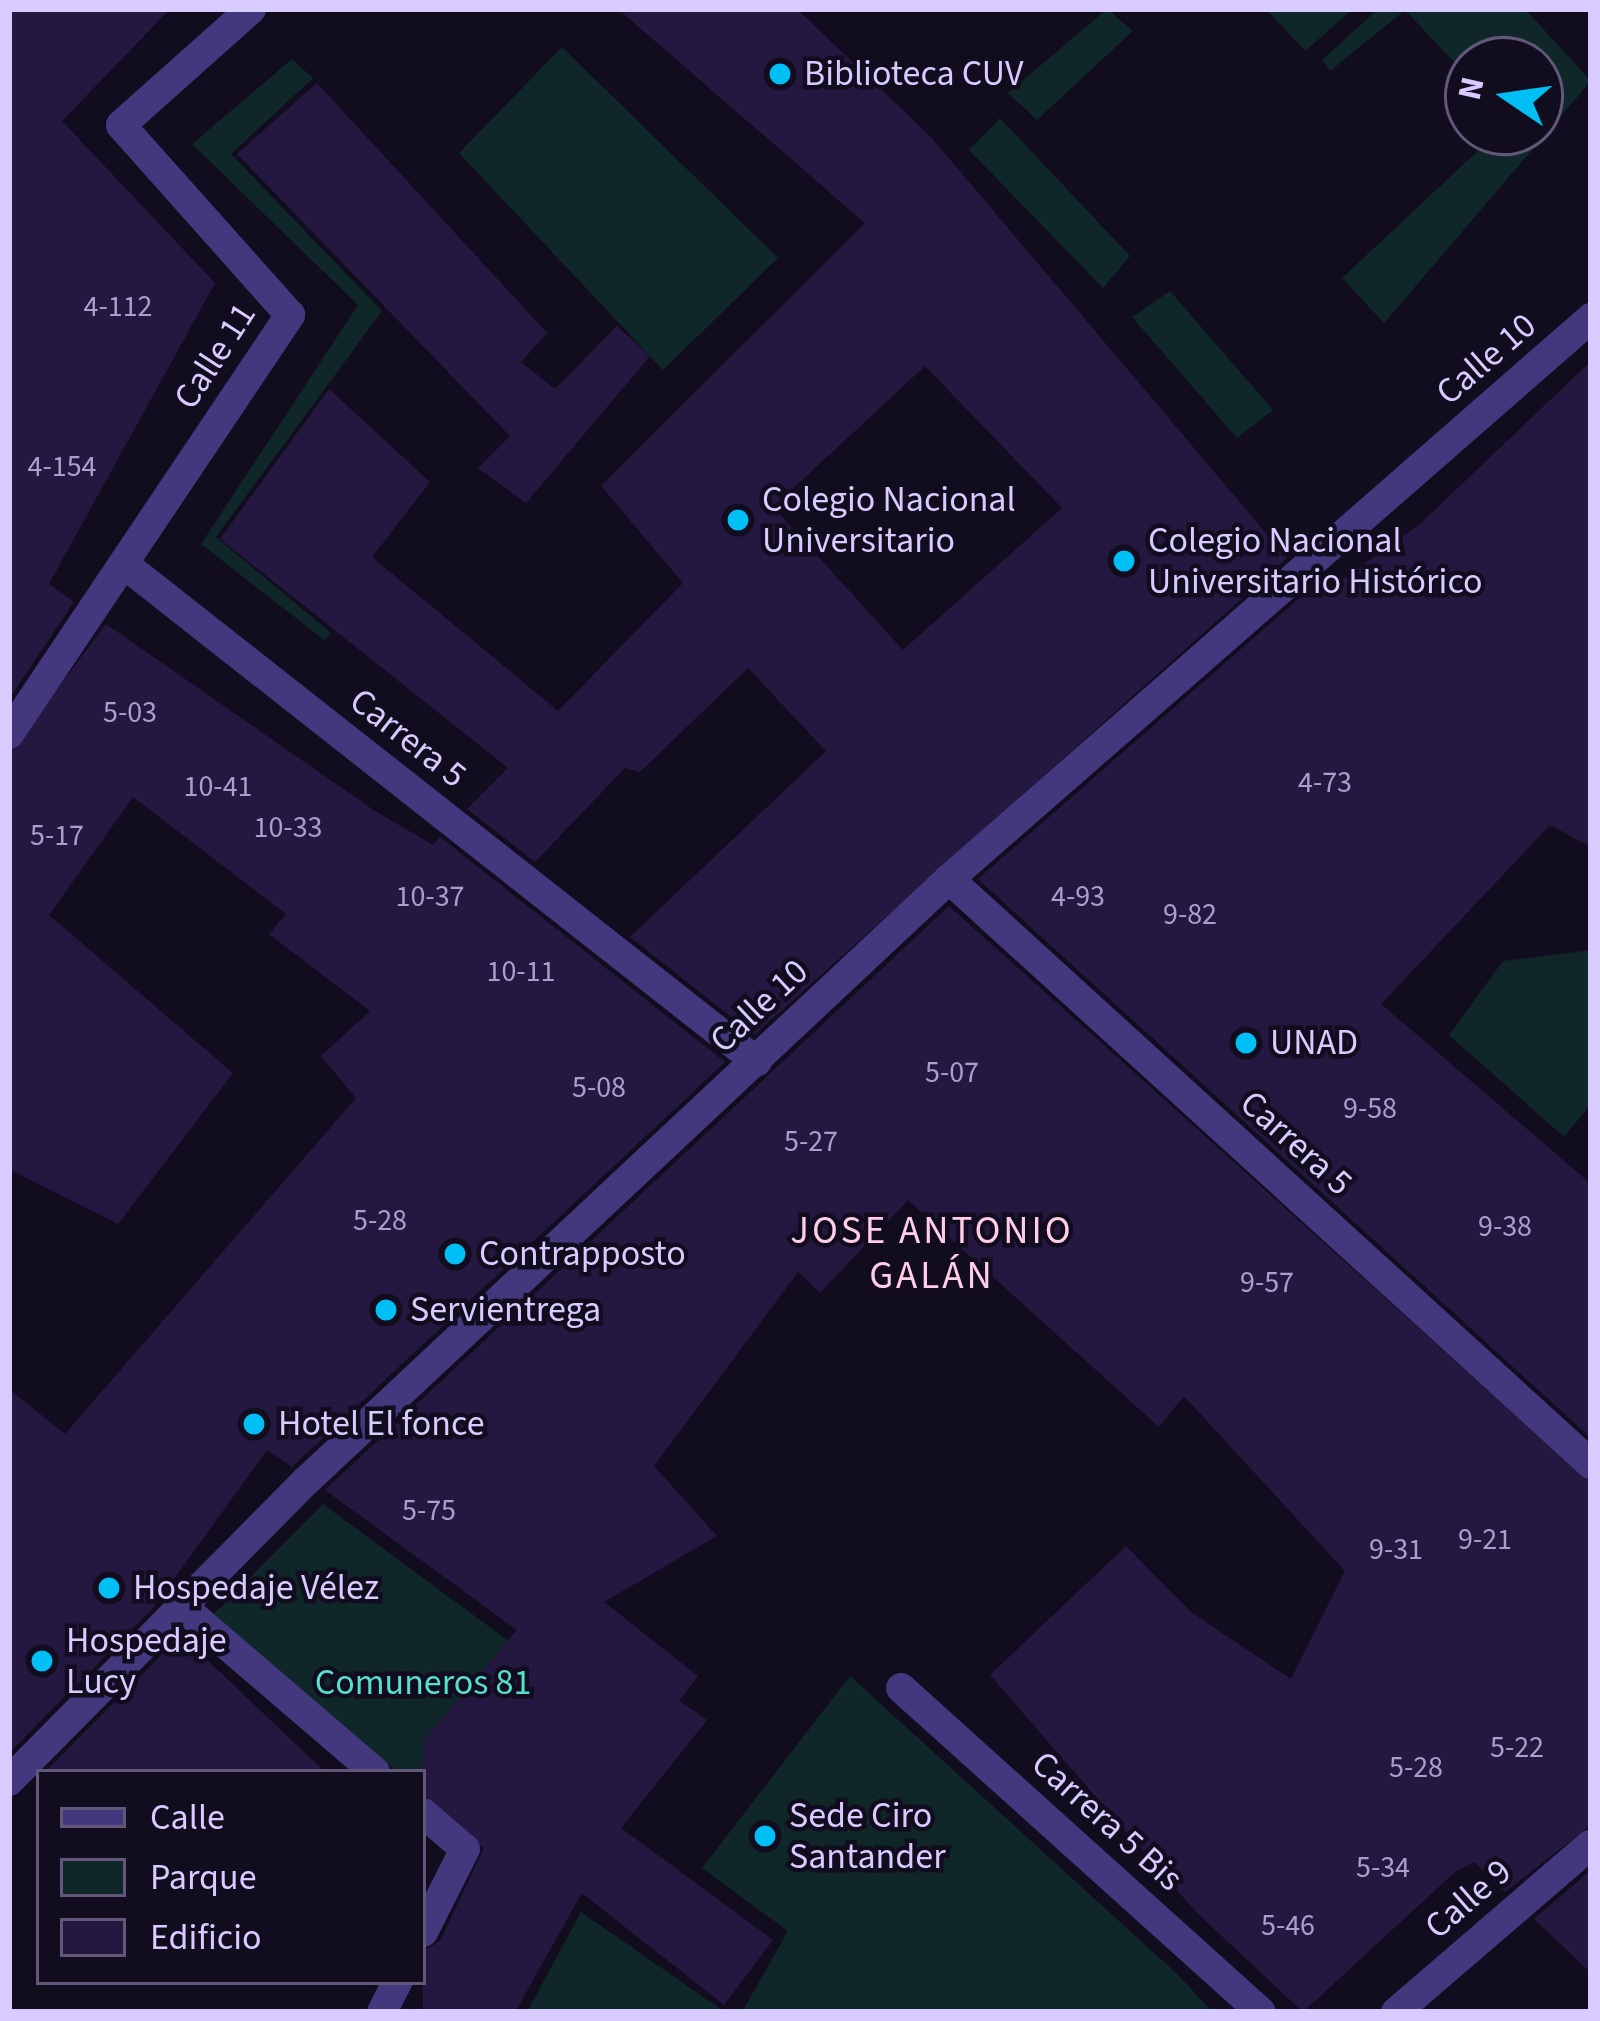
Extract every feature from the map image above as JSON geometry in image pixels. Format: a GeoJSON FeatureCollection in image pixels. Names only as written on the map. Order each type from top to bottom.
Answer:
{"type":"FeatureCollection","features":[{"type":"Feature","properties":{"kind":"street","name":"Calle 11"},"geometry":{"type":"LineString","coordinates":[[9,734],[290,315],[121,125],[251,9]]}},
{"type":"Feature","properties":{"kind":"street","name":"Calle 10"},"geometry":{"type":"LineString","coordinates":[[9,1781],[178,1604],[949,879],[1591,318]]}},
{"type":"Feature","properties":{"kind":"street","name":"Carrera 5"},"geometry":{"type":"LineString","coordinates":[[124,564],[757,1062]]}},
{"type":"Feature","properties":{"kind":"street","name":"Carrera 5"},"geometry":{"type":"LineString","coordinates":[[949,879],[1591,1464]]}},
{"type":"Feature","properties":{"kind":"street"},"geometry":{"type":"LineString","coordinates":[[178,1604],[371,1769]]}},
{"type":"Feature","properties":{"kind":"street","name":"Carrera 5 Bis"},"geometry":{"type":"LineString","coordinates":[[901,1688],[1261,2012]]}},
{"type":"Feature","properties":{"kind":"street"},"geometry":{"type":"LineString","coordinates":[[426,1816],[465,1849],[426,1926]]}},
{"type":"Feature","properties":{"kind":"street","name":"Calle 9"},"geometry":{"type":"LineString","coordinates":[[1396,2012],[1591,1844]]}},
{"type":"Feature","properties":{"kind":"street"},"geometry":{"type":"LineString","coordinates":[[382,2012],[396,1985]]}},
{"type":"Feature","properties":{"kind":"green space"},"geometry":{"type":"Polygon","coordinates":[[[1107,9],[1133,31],[1037,120],[1008,93],[1107,9]]]}},
{"type":"Feature","properties":{"kind":"green space"},"geometry":{"type":"Polygon","coordinates":[[[1266,9],[1353,9],[1305,51],[1266,9]]]}},
{"type":"Feature","properties":{"kind":"green space"},"geometry":{"type":"Polygon","coordinates":[[[1378,9],[1525,9],[1550,36],[1444,36],[1444,51],[1405,10],[1330,71],[1322,60],[1378,9]]]}},
{"type":"Feature","properties":{"kind":"green space"},"geometry":{"type":"Polygon","coordinates":[[[562,47],[778,258],[663,370],[459,153],[562,47]]]}},
{"type":"Feature","properties":{"kind":"green space"},"geometry":{"type":"Polygon","coordinates":[[[1564,52],[1591,81],[1564,113],[1564,52]]]}},
{"type":"Feature","properties":{"kind":"green space"},"geometry":{"type":"Polygon","coordinates":[[[292,59],[313,78],[231,154],[382,311],[216,537],[331,633],[324,640],[201,544],[358,305],[192,144],[292,59]]]}},
{"type":"Feature","properties":{"kind":"green space"},"geometry":{"type":"Polygon","coordinates":[[[1000,118],[1130,256],[1103,288],[969,150],[1000,118]]]}},
{"type":"Feature","properties":{"kind":"green space"},"geometry":{"type":"Polygon","coordinates":[[[1472,156],[1527,156],[1384,323],[1342,278],[1472,156]]]}},
{"type":"Feature","properties":{"kind":"green space"},"geometry":{"type":"Polygon","coordinates":[[[1170,291],[1273,410],[1237,438],[1132,317],[1170,291]]]}},
{"type":"Feature","properties":{"kind":"green space"},"geometry":{"type":"Polygon","coordinates":[[[1591,950],[1591,1104],[1564,1137],[1449,1035],[1503,961],[1591,950]]]}},
{"type":"Feature","properties":{"kind":"green space","name":"Comuneros 81"},"geometry":{"type":"Polygon","coordinates":[[[323,1504],[583,1696],[426,1771],[394,1769],[210,1618],[323,1504]]]}},
{"type":"Feature","properties":{"kind":"green space"},"geometry":{"type":"Polygon","coordinates":[[[850,1676],[1213,2012],[742,2012],[788,1931],[702,1868],[850,1676]]]}},
{"type":"Feature","properties":{"kind":"green space"},"geometry":{"type":"Polygon","coordinates":[[[581,1912],[722,2010],[721,2012],[527,2012],[581,1912]]]}},
{"type":"Feature","properties":{"kind":"building"},"geometry":{"type":"Polygon","coordinates":[[[9,9],[170,9],[62,121],[215,283],[49,584],[74,602],[9,699],[9,9]]]}},
{"type":"Feature","properties":{"kind":"building","name":"Colegio Nacional Universitario Histórico"},"geometry":{"type":"Polygon","coordinates":[[[618,9],[797,9],[931,137],[1287,558],[754,1035],[630,937],[826,751],[748,668],[640,772],[625,768],[535,862],[467,809],[508,768],[220,539],[329,389],[430,482],[372,557],[558,711],[683,583],[601,486],[865,223],[618,9]],[[925,366],[773,507],[903,650],[1062,508],[925,366]]]}},
{"type":"Feature","properties":{"kind":"building"},"geometry":{"type":"Polygon","coordinates":[[[317,83],[547,333],[521,362],[555,389],[617,326],[650,356],[526,503],[478,468],[510,436],[237,154],[317,83]]]}},
{"type":"Feature","properties":{"kind":"building"},"geometry":{"type":"Polygon","coordinates":[[[1591,361],[1591,847],[1550,825],[1381,1004],[1591,1184],[1591,1438],[978,879],[1312,587],[1319,596],[1420,524],[1591,361]]]}},
{"type":"Feature","properties":{"kind":"building"},"geometry":{"type":"Polygon","coordinates":[[[106,624],[375,811],[433,845],[440,837],[725,1062],[292,1467],[267,1450],[153,1608],[9,1753],[9,1389],[65,1434],[356,1098],[321,1056],[370,1011],[269,934],[286,914],[133,797],[49,915],[233,1073],[118,1224],[9,1169],[9,753],[106,624]]]}},
{"type":"Feature","properties":{"kind":"building"},"geometry":{"type":"Polygon","coordinates":[[[949,906],[1591,1483],[1591,1825],[1505,1892],[1474,1862],[1455,1872],[1303,2012],[1196,1912],[990,1675],[1126,1546],[1191,1612],[1291,1679],[1345,1571],[1184,1396],[1159,1427],[908,1200],[820,1293],[798,1272],[654,1466],[717,1536],[604,1602],[698,1676],[679,1701],[707,1720],[621,1828],[773,1940],[724,2005],[582,1893],[515,2012],[423,2012],[426,1949],[440,1941],[484,1848],[426,1797],[423,1741],[517,1630],[325,1490],[949,906]]]}},
{"type":"Feature","properties":{"kind":"building"},"geometry":{"type":"Polygon","coordinates":[[[181,1635],[322,1769],[48,1769],[181,1635]]]}},
{"type":"Feature","properties":{"kind":"building"},"geometry":{"type":"Polygon","coordinates":[[[1591,1870],[1591,1973],[1534,1919],[1591,1870]]]}},
{"type":"Feature","properties":{"kind":"place","name":"Biblioteca CUV"},"geometry":{"type":"Point","coordinates":[780,74]}},
{"type":"Feature","properties":{"kind":"place","name":"Colegio Nacional Universitario"},"geometry":{"type":"Point","coordinates":[738,520]}},
{"type":"Feature","properties":{"kind":"place","name":"Colegio Nacional Universitario Histórico"},"geometry":{"type":"Point","coordinates":[1124,561]}},
{"type":"Feature","properties":{"kind":"place","name":"UNAD"},"geometry":{"type":"Point","coordinates":[1246,1043]}},
{"type":"Feature","properties":{"kind":"place","name":"Contrapposto"},"geometry":{"type":"Point","coordinates":[455,1254]}},
{"type":"Feature","properties":{"kind":"place","name":"Servientrega"},"geometry":{"type":"Point","coordinates":[386,1310]}},
{"type":"Feature","properties":{"kind":"place","name":"Hotel El fonce"},"geometry":{"type":"Point","coordinates":[254,1424]}},
{"type":"Feature","properties":{"kind":"place","name":"Hospedaje Vélez"},"geometry":{"type":"Point","coordinates":[109,1588]}},
{"type":"Feature","properties":{"kind":"place","name":"Hospedaje Lucy"},"geometry":{"type":"Point","coordinates":[42,1661]}},
{"type":"Feature","properties":{"kind":"place","name":"Sede Ciro Santander"},"geometry":{"type":"Point","coordinates":[765,1836]}},
{"type":"Feature","properties":{"kind":"district","name":"JOSE ANTONIO GALÁN"},"geometry":{"type":"Point","coordinates":[932,1254]}}]}
